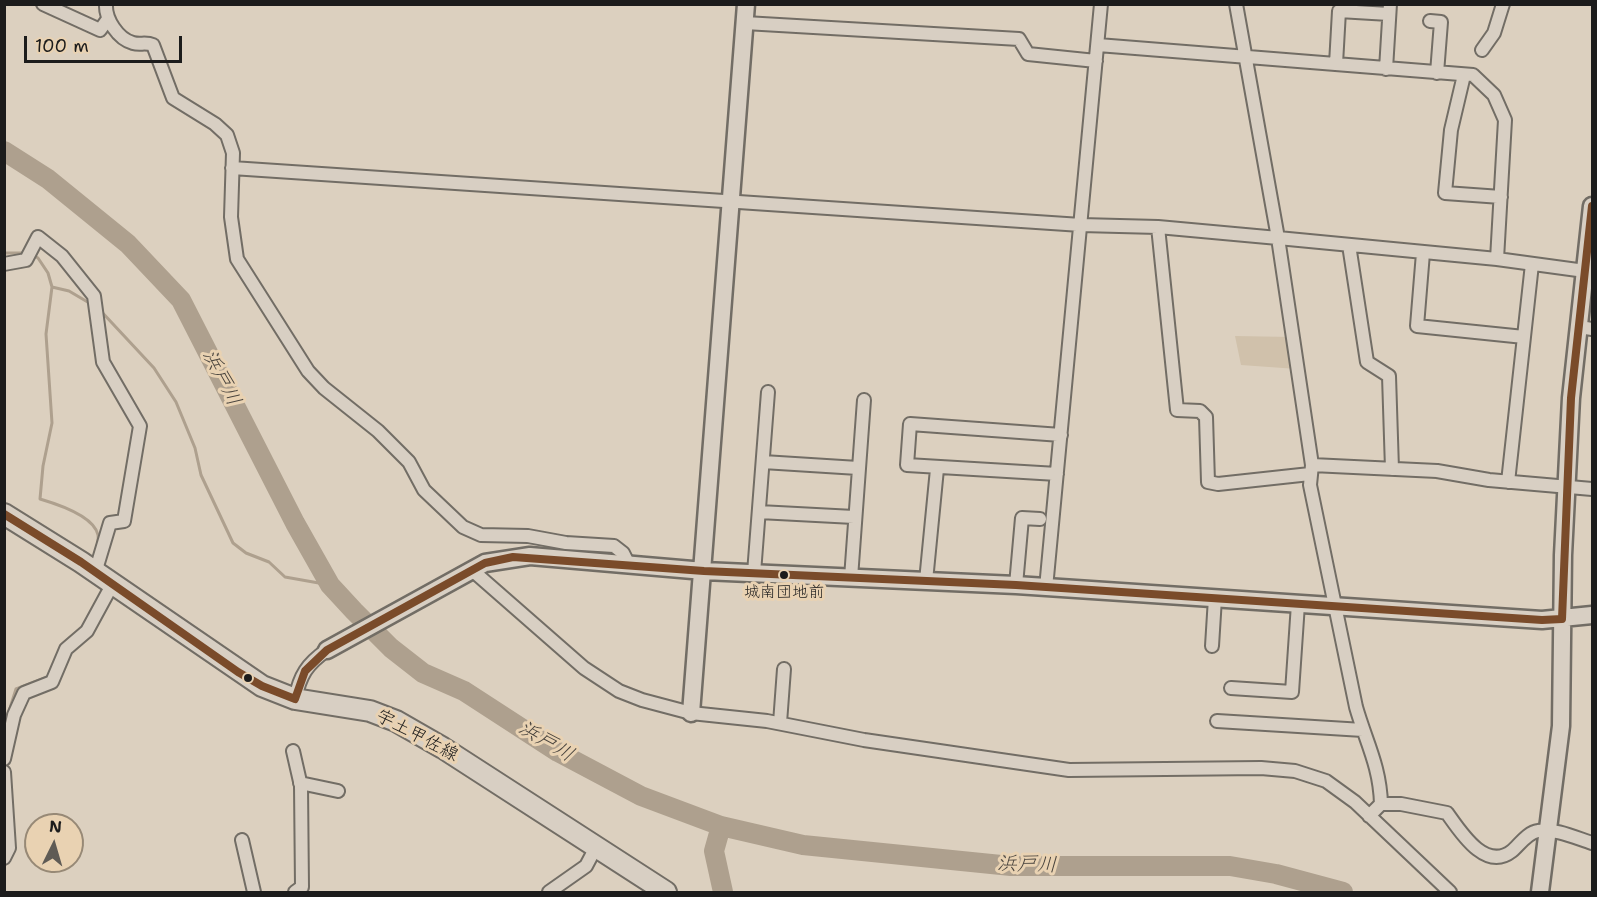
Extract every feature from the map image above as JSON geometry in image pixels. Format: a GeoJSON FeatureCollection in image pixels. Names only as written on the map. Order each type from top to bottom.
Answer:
{"type":"FeatureCollection","features":[{"type":"Feature","properties":{"kind":"main road","name":"宇土甲佐線"},"geometry":{"type":"LineString","coordinates":[[4,514],[262,686],[295,699],[370,711],[396,722],[443,748],[595,849],[666,892]]}},
{"type":"Feature","properties":{"kind":"street"},"geometry":{"type":"LineString","coordinates":[[42,4],[100,30],[108,20]]}},
{"type":"Feature","properties":{"kind":"street"},"geometry":{"type":"LineString","coordinates":[[106,4],[108,20],[132,43],[153,45],[173,98],[215,124],[227,135],[233,153],[233,241],[237,259],[308,370],[324,388],[378,431],[409,462],[424,490],[463,527],[481,535],[528,536],[566,543],[614,546],[628,563]]}},
{"type":"Feature","properties":{"kind":"street"},"geometry":{"type":"LineString","coordinates":[[691,713],[704,571],[729,201],[746,4]]}},
{"type":"Feature","properties":{"kind":"street"},"geometry":{"type":"LineString","coordinates":[[1046,588],[1101,4]]}},
{"type":"Feature","properties":{"kind":"street"},"geometry":{"type":"LineString","coordinates":[[1236,4],[1278,238],[1311,469],[1310,485],[1363,730],[1378,770],[1381,804],[1370,816]]}},
{"type":"Feature","properties":{"kind":"street"},"geometry":{"type":"LineString","coordinates":[[1482,50],[1494,33],[1503,4]]}},
{"type":"Feature","properties":{"kind":"street"},"geometry":{"type":"LineString","coordinates":[[1336,64],[1339,11],[1390,9],[1386,69]]}},
{"type":"Feature","properties":{"kind":"street"},"geometry":{"type":"LineString","coordinates":[[1430,21],[1441,22],[1437,73]]}},
{"type":"Feature","properties":{"kind":"street"},"geometry":{"type":"LineString","coordinates":[[745,23],[1019,39],[1028,54],[1096,61]]}},
{"type":"Feature","properties":{"kind":"street"},"geometry":{"type":"LineString","coordinates":[[1098,45],[1473,75],[1494,95],[1504,120],[1497,259]]}},
{"type":"Feature","properties":{"kind":"street"},"geometry":{"type":"LineString","coordinates":[[1464,75],[1451,130],[1445,194],[1501,197]]}},
{"type":"Feature","properties":{"kind":"street"},"geometry":{"type":"LineString","coordinates":[[232,168],[1081,225],[1158,227],[1497,259],[1585,272]]}},
{"type":"Feature","properties":{"kind":"street"},"geometry":{"type":"LineString","coordinates":[[1540,892],[1561,726],[1566,486],[1571,398],[1586,328],[1585,272],[1593,206]]}},
{"type":"Feature","properties":{"kind":"street"},"geometry":{"type":"LineString","coordinates":[[1158,227],[1178,410],[1200,411],[1206,417],[1208,482],[1218,484],[1311,469],[1392,469],[1437,471],[1508,482],[1593,489]]}},
{"type":"Feature","properties":{"kind":"street"},"geometry":{"type":"LineString","coordinates":[[4,264],[26,260],[38,237],[62,256],[94,296],[103,362],[140,426],[124,521],[110,523],[95,573]]}},
{"type":"Feature","properties":{"kind":"street"},"geometry":{"type":"LineString","coordinates":[[1349,245],[1367,362],[1389,376],[1392,469]]}},
{"type":"Feature","properties":{"kind":"street"},"geometry":{"type":"LineString","coordinates":[[1423,253],[1417,326],[1524,337]]}},
{"type":"Feature","properties":{"kind":"street"},"geometry":{"type":"LineString","coordinates":[[1508,482],[1533,264]]}},
{"type":"Feature","properties":{"kind":"street"},"geometry":{"type":"LineString","coordinates":[[754,573],[768,392]]}},
{"type":"Feature","properties":{"kind":"street"},"geometry":{"type":"LineString","coordinates":[[851,578],[864,400]]}},
{"type":"Feature","properties":{"kind":"street"},"geometry":{"type":"LineString","coordinates":[[1057,474],[937,469],[907,465],[910,424],[1061,435]]}},
{"type":"Feature","properties":{"kind":"street"},"geometry":{"type":"LineString","coordinates":[[763,462],[858,468]]}},
{"type":"Feature","properties":{"kind":"street"},"geometry":{"type":"LineString","coordinates":[[926,581],[937,469]]}},
{"type":"Feature","properties":{"kind":"street"},"geometry":{"type":"LineString","coordinates":[[759,512],[854,517]]}},
{"type":"Feature","properties":{"kind":"street"},"geometry":{"type":"LineString","coordinates":[[1016,585],[1022,518],[1040,519]]}},
{"type":"Feature","properties":{"kind":"street"},"geometry":{"type":"LineString","coordinates":[[295,699],[300,678],[309,663],[327,650],[485,563],[513,556],[628,563],[704,571],[1016,585],[1337,607],[1562,619],[1593,615]]}},
{"type":"Feature","properties":{"kind":"street"},"geometry":{"type":"LineString","coordinates":[[468,572],[584,668],[618,691],[664,707],[691,713],[780,723],[864,740],[1069,770],[1103,772],[1261,768],[1295,771],[1326,781],[1370,816],[1450,892]]}},
{"type":"Feature","properties":{"kind":"street"},"geometry":{"type":"LineString","coordinates":[[4,759],[14,715],[24,693],[52,682],[66,649],[87,632],[112,585]]}},
{"type":"Feature","properties":{"kind":"street"},"geometry":{"type":"LineString","coordinates":[[1212,646],[1215,598]]}},
{"type":"Feature","properties":{"kind":"street"},"geometry":{"type":"LineString","coordinates":[[1231,688],[1297,693],[1298,604]]}},
{"type":"Feature","properties":{"kind":"street"},"geometry":{"type":"LineString","coordinates":[[780,723],[784,669]]}},
{"type":"Feature","properties":{"kind":"street"},"geometry":{"type":"LineString","coordinates":[[1217,721],[1363,730]]}},
{"type":"Feature","properties":{"kind":"street"},"geometry":{"type":"LineString","coordinates":[[293,751],[300,783],[302,887],[295,892]]}},
{"type":"Feature","properties":{"kind":"street"},"geometry":{"type":"LineString","coordinates":[[4,772],[9,848],[4,858]]}},
{"type":"Feature","properties":{"kind":"street"},"geometry":{"type":"LineString","coordinates":[[300,783],[338,791]]}},
{"type":"Feature","properties":{"kind":"street"},"geometry":{"type":"LineString","coordinates":[[1381,804],[1447,813],[1475,849],[1494,855],[1505,855],[1534,831],[1549,830],[1593,843]]}},
{"type":"Feature","properties":{"kind":"street"},"geometry":{"type":"LineString","coordinates":[[242,840],[254,892]]}},
{"type":"Feature","properties":{"kind":"street"},"geometry":{"type":"LineString","coordinates":[[549,892],[586,866],[595,849]]}},
{"type":"Feature","properties":{"kind":"shaded area"},"geometry":{"type":"Polygon","coordinates":[[[1235,336],[1292,337],[1297,369],[1241,365],[1235,336]]]}},
{"type":"Feature","properties":{"kind":"waterway","name":"浜戸川"},"geometry":{"type":"LineString","coordinates":[[4,151],[48,179],[128,244],[181,300],[295,523],[330,585],[391,648],[423,673],[464,691],[558,752],[641,796],[721,826],[803,845],[1011,866],[1230,866],[1276,874],[1343,892]]}},
{"type":"Feature","properties":{"kind":"waterway"},"geometry":{"type":"LineString","coordinates":[[4,253],[27,253]]}},
{"type":"Feature","properties":{"kind":"waterway"},"geometry":{"type":"LineString","coordinates":[[33,255],[38,258],[48,273],[52,287],[46,334],[52,423],[43,466],[40,499],[74,512],[90,522],[98,535],[96,550]]}},
{"type":"Feature","properties":{"kind":"waterway"},"geometry":{"type":"LineString","coordinates":[[52,287],[69,291],[91,304]]}},
{"type":"Feature","properties":{"kind":"waterway"},"geometry":{"type":"LineString","coordinates":[[99,309],[154,368],[176,402],[195,448],[201,475],[233,543],[246,553],[269,562],[285,577],[330,585]]}},
{"type":"Feature","properties":{"kind":"waterway"},"geometry":{"type":"LineString","coordinates":[[4,727],[16,689],[50,676]]}},
{"type":"Feature","properties":{"kind":"waterway"},"geometry":{"type":"LineString","coordinates":[[721,826],[714,851],[723,892]]}},
{"type":"Feature","properties":{"kind":"transit line"},"geometry":{"type":"LineString","coordinates":[[4,514],[81,562],[238,672],[262,686],[295,699],[305,671],[327,650],[485,563],[513,557],[704,571],[1016,585],[1542,620],[1562,619],[1571,398],[1592,206]]}},
{"type":"Feature","properties":{"kind":"place","name":"城南団地前"},"geometry":{"type":"Point","coordinates":[784,575]}}]}
